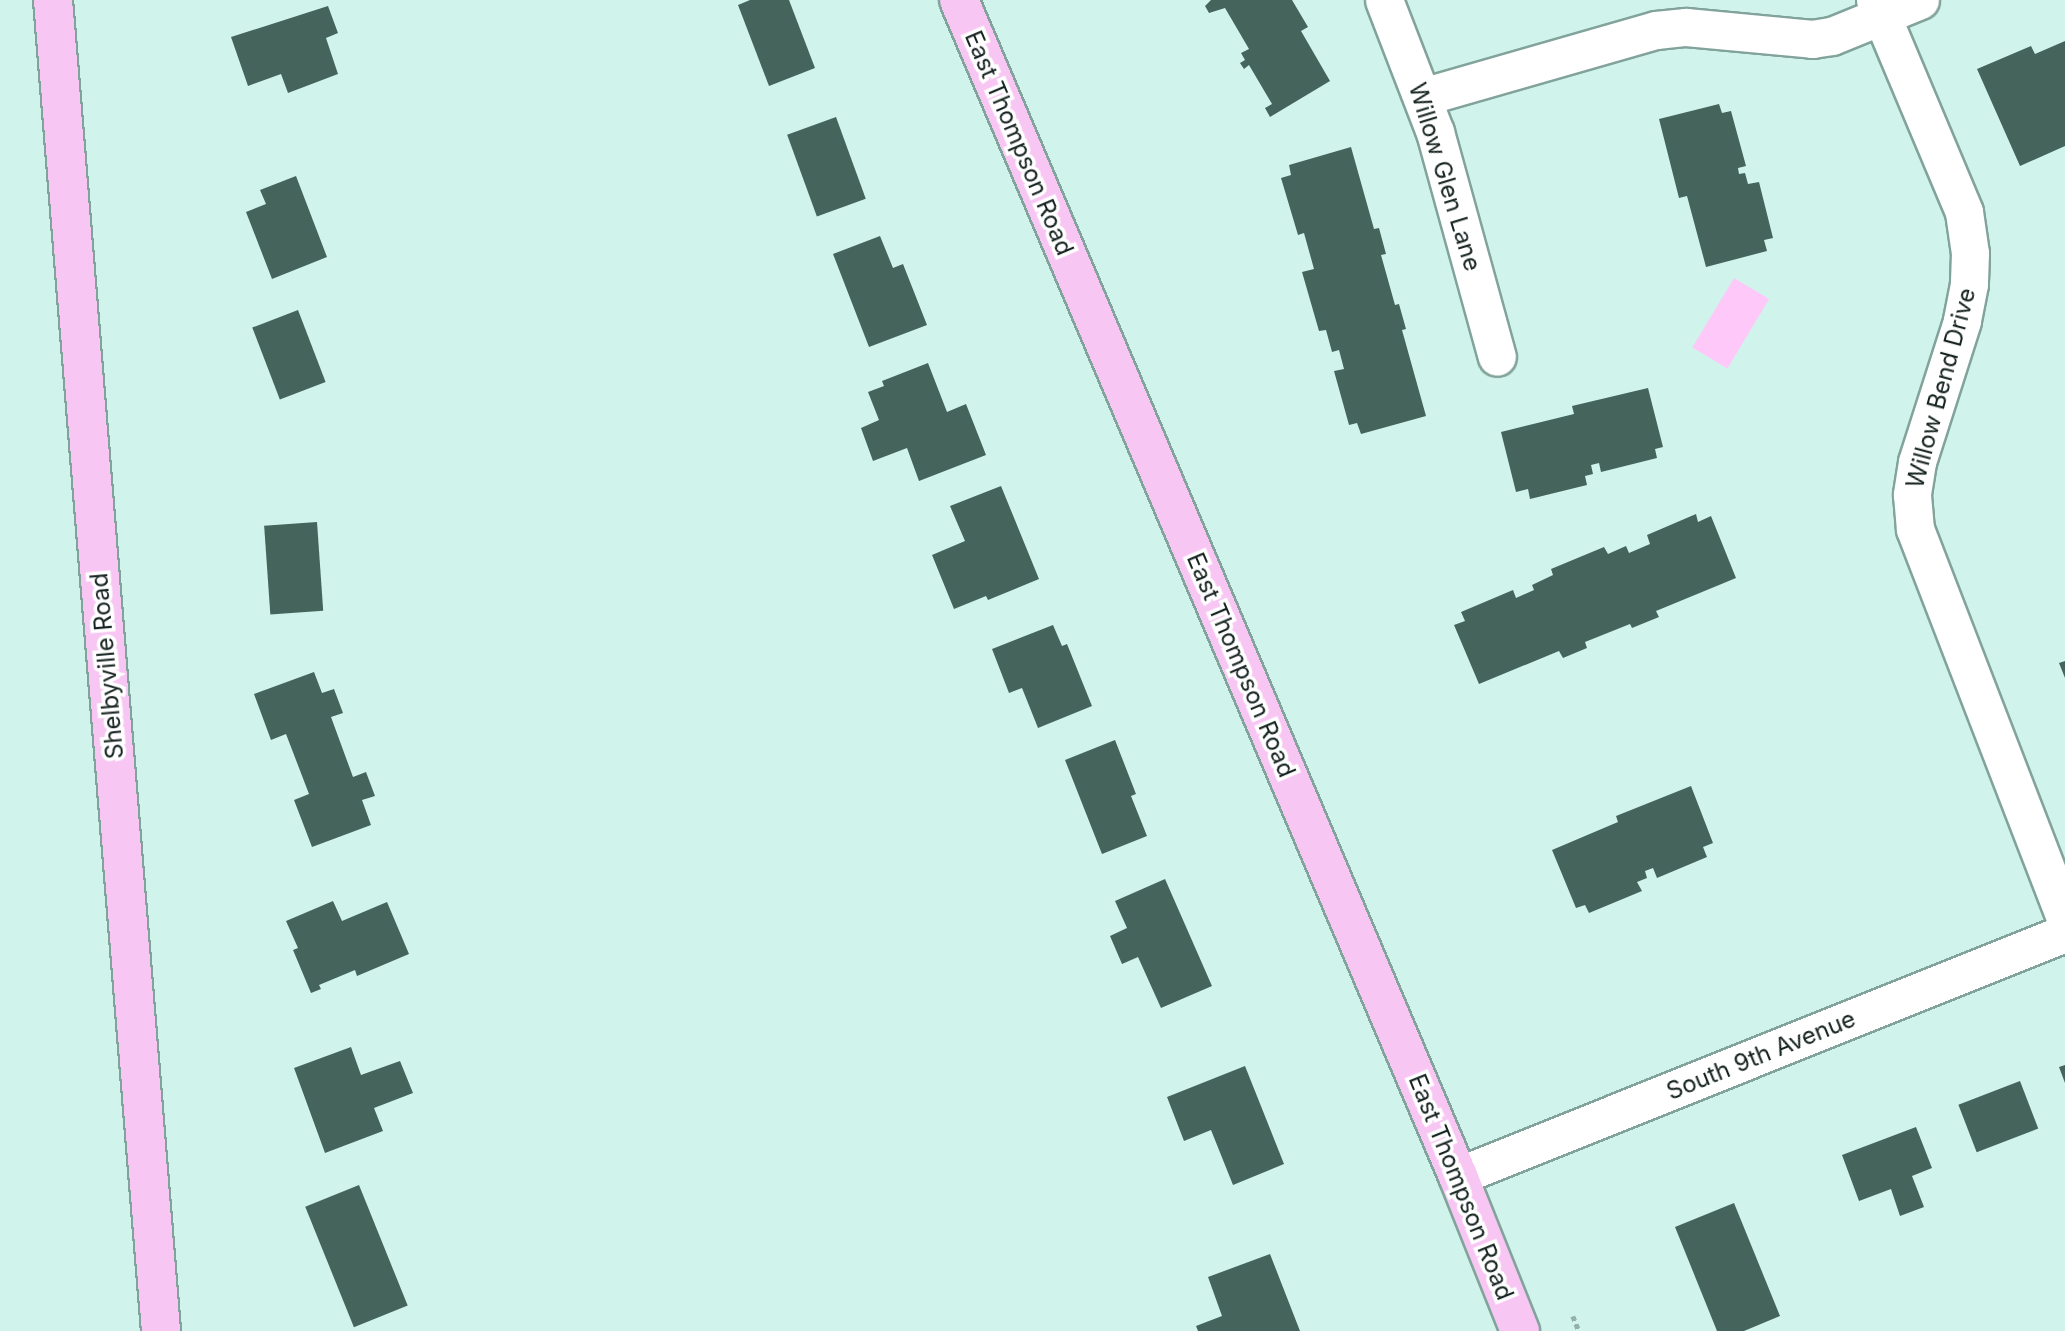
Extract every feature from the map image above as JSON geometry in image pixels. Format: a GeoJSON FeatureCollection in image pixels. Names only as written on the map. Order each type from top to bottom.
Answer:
{"type":"FeatureCollection","features":[{"type":"Feature","properties":{"kind":"main road","name":"Shelbyville Road"},"geometry":{"type":"LineString","coordinates":[[53,0],[161,1331]]}},
{"type":"Feature","properties":{"kind":"main road","name":"East Thompson Road"},"geometry":{"type":"LineString","coordinates":[[959,0],[1458,1176],[1520,1331]]}},
{"type":"Feature","properties":{"kind":"street","name":"Willow Glen Lane"},"geometry":{"type":"LineString","coordinates":[[1384,0],[1435,132],[1497,357]]}},
{"type":"Feature","properties":{"kind":"street"},"geometry":{"type":"LineString","coordinates":[[1422,97],[1656,30],[1686,27],[1811,38],[1832,36],[1879,8],[1920,0]]}},
{"type":"Feature","properties":{"kind":"street","name":"Willow Bend Drive"},"geometry":{"type":"LineString","coordinates":[[1879,8],[1964,212],[1970,253],[1969,284],[1962,321],[1917,462],[1912,495],[1915,529],[2065,917]]}},
{"type":"Feature","properties":{"kind":"street","name":"South 9th Avenue"},"geometry":{"type":"LineString","coordinates":[[1458,1176],[2065,933]]}},
{"type":"Feature","properties":{"kind":"path"},"geometry":{"type":"LineString","coordinates":[[1573,1316],[1579,1331]]}},
{"type":"Feature","properties":{"kind":"shaded area"},"geometry":{"type":"Polygon","coordinates":[[[1734,278],[1769,299],[1727,369],[1692,347],[1734,278]]]}},
{"type":"Feature","properties":{"kind":"building"},"geometry":{"type":"Polygon","coordinates":[[[750,0],[789,0],[815,68],[769,86],[738,5],[750,0]]]}},
{"type":"Feature","properties":{"kind":"building"},"geometry":{"type":"Polygon","coordinates":[[[1211,0],[1292,0],[1308,27],[1301,31],[1330,81],[1270,117],[1265,108],[1272,104],[1249,65],[1244,69],[1240,63],[1245,60],[1241,53],[1249,49],[1225,8],[1209,13],[1205,6],[1211,0]]]}},
{"type":"Feature","properties":{"kind":"building"},"geometry":{"type":"Polygon","coordinates":[[[328,6],[338,33],[326,38],[338,74],[288,93],[281,74],[248,86],[231,37],[328,6]]]}},
{"type":"Feature","properties":{"kind":"building"},"geometry":{"type":"Polygon","coordinates":[[[2065,41],[2065,146],[2020,166],[1977,69],[2031,46],[2035,54],[2065,41]]]}},
{"type":"Feature","properties":{"kind":"building"},"geometry":{"type":"Polygon","coordinates":[[[1719,104],[1722,113],[1731,111],[1746,166],[1738,168],[1739,174],[1745,173],[1748,184],[1759,182],[1773,238],[1764,240],[1767,251],[1706,267],[1687,196],[1679,198],[1659,119],[1719,104]]]}},
{"type":"Feature","properties":{"kind":"building"},"geometry":{"type":"Polygon","coordinates":[[[836,117],[866,199],[817,217],[787,135],[836,117]]]}},
{"type":"Feature","properties":{"kind":"building"},"geometry":{"type":"Polygon","coordinates":[[[1351,147],[1374,229],[1379,228],[1386,254],[1381,255],[1395,305],[1399,304],[1406,329],[1402,330],[1426,416],[1361,434],[1357,423],[1349,425],[1334,371],[1344,369],[1339,350],[1332,352],[1326,330],[1319,331],[1302,272],[1314,269],[1304,233],[1298,235],[1281,178],[1291,175],[1289,165],[1351,147]]]}},
{"type":"Feature","properties":{"kind":"building"},"geometry":{"type":"Polygon","coordinates":[[[296,176],[327,257],[272,279],[246,212],[266,204],[260,190],[296,176]]]}},
{"type":"Feature","properties":{"kind":"building"},"geometry":{"type":"Polygon","coordinates":[[[880,236],[893,268],[903,264],[927,325],[869,347],[833,254],[880,236]]]}},
{"type":"Feature","properties":{"kind":"building"},"geometry":{"type":"Polygon","coordinates":[[[298,310],[326,382],[280,399],[252,328],[298,310]]]}},
{"type":"Feature","properties":{"kind":"building"},"geometry":{"type":"Polygon","coordinates":[[[928,363],[947,412],[966,404],[986,455],[919,481],[907,448],[873,461],[861,428],[879,420],[868,392],[884,386],[882,381],[928,363]]]}},
{"type":"Feature","properties":{"kind":"building"},"geometry":{"type":"Polygon","coordinates":[[[1648,388],[1663,447],[1655,449],[1657,458],[1601,472],[1599,463],[1591,465],[1593,474],[1585,476],[1587,485],[1530,499],[1528,489],[1516,492],[1501,432],[1574,414],[1572,406],[1648,388]]]}},
{"type":"Feature","properties":{"kind":"building"},"geometry":{"type":"Polygon","coordinates":[[[1001,486],[1039,579],[988,600],[986,596],[954,609],[932,555],[965,541],[950,506],[1001,486]]]}},
{"type":"Feature","properties":{"kind":"building"},"geometry":{"type":"Polygon","coordinates":[[[1696,514],[1698,522],[1711,516],[1736,578],[1656,611],[1659,617],[1632,628],[1630,624],[1585,642],[1587,648],[1563,658],[1559,651],[1479,684],[1454,625],[1465,621],[1461,612],[1513,590],[1516,598],[1534,590],[1532,585],[1553,575],[1551,569],[1604,547],[1608,554],[1626,546],[1629,553],[1650,544],[1647,535],[1696,514]]]}},
{"type":"Feature","properties":{"kind":"building"},"geometry":{"type":"Polygon","coordinates":[[[317,522],[323,611],[270,614],[264,526],[317,522]]]}},
{"type":"Feature","properties":{"kind":"building"},"geometry":{"type":"Polygon","coordinates":[[[1053,625],[1062,646],[1067,644],[1092,706],[1038,728],[1022,688],[1009,693],[992,649],[1053,625]]]}},
{"type":"Feature","properties":{"kind":"building"},"geometry":{"type":"Polygon","coordinates":[[[2065,661],[2065,678],[2059,663],[2065,661]]]}},
{"type":"Feature","properties":{"kind":"building"},"geometry":{"type":"Polygon","coordinates":[[[314,672],[322,693],[334,689],[343,713],[331,717],[353,777],[366,772],[375,796],[362,800],[371,825],[312,847],[294,800],[309,794],[286,734],[271,740],[254,694],[314,672]]]}},
{"type":"Feature","properties":{"kind":"building"},"geometry":{"type":"Polygon","coordinates":[[[1115,740],[1136,794],[1131,796],[1147,836],[1102,854],[1065,760],[1115,740]]]}},
{"type":"Feature","properties":{"kind":"building"},"geometry":{"type":"Polygon","coordinates":[[[1691,786],[1713,843],[1703,847],[1707,857],[1657,878],[1653,868],[1645,871],[1647,878],[1637,882],[1642,891],[1589,913],[1585,905],[1576,908],[1552,850],[1618,822],[1616,816],[1691,786]]]}},
{"type":"Feature","properties":{"kind":"building"},"geometry":{"type":"Polygon","coordinates":[[[1165,879],[1212,986],[1161,1008],[1138,957],[1122,964],[1110,936],[1127,928],[1115,901],[1165,879]]]}},
{"type":"Feature","properties":{"kind":"building"},"geometry":{"type":"Polygon","coordinates":[[[333,901],[342,921],[387,902],[409,954],[357,976],[355,970],[319,985],[321,989],[311,993],[293,950],[298,948],[286,921],[333,901]]]}},
{"type":"Feature","properties":{"kind":"building"},"geometry":{"type":"Polygon","coordinates":[[[351,1047],[361,1075],[400,1061],[413,1093],[374,1108],[383,1131],[325,1153],[294,1068],[351,1047]]]}},
{"type":"Feature","properties":{"kind":"building"},"geometry":{"type":"Polygon","coordinates":[[[2065,1065],[2065,1083],[2059,1067],[2065,1065]]]}},
{"type":"Feature","properties":{"kind":"building"},"geometry":{"type":"Polygon","coordinates":[[[1245,1066],[1284,1164],[1233,1185],[1211,1130],[1184,1141],[1167,1097],[1245,1066]]]}},
{"type":"Feature","properties":{"kind":"building"},"geometry":{"type":"Polygon","coordinates":[[[2020,1081],[2038,1129],[1977,1152],[1958,1105],[2020,1081]]]}},
{"type":"Feature","properties":{"kind":"building"},"geometry":{"type":"Polygon","coordinates":[[[1916,1127],[1932,1168],[1912,1176],[1924,1207],[1900,1216],[1891,1189],[1859,1201],[1842,1155],[1916,1127]]]}},
{"type":"Feature","properties":{"kind":"building"},"geometry":{"type":"Polygon","coordinates":[[[359,1185],[408,1306],[354,1327],[305,1207],[359,1185]]]}},
{"type":"Feature","properties":{"kind":"building"},"geometry":{"type":"Polygon","coordinates":[[[1734,1203],[1780,1316],[1744,1331],[1717,1331],[1675,1227],[1734,1203]]]}},
{"type":"Feature","properties":{"kind":"building"},"geometry":{"type":"Polygon","coordinates":[[[1270,1254],[1300,1331],[1198,1331],[1196,1326],[1222,1316],[1208,1277],[1270,1254]]]}}]}
